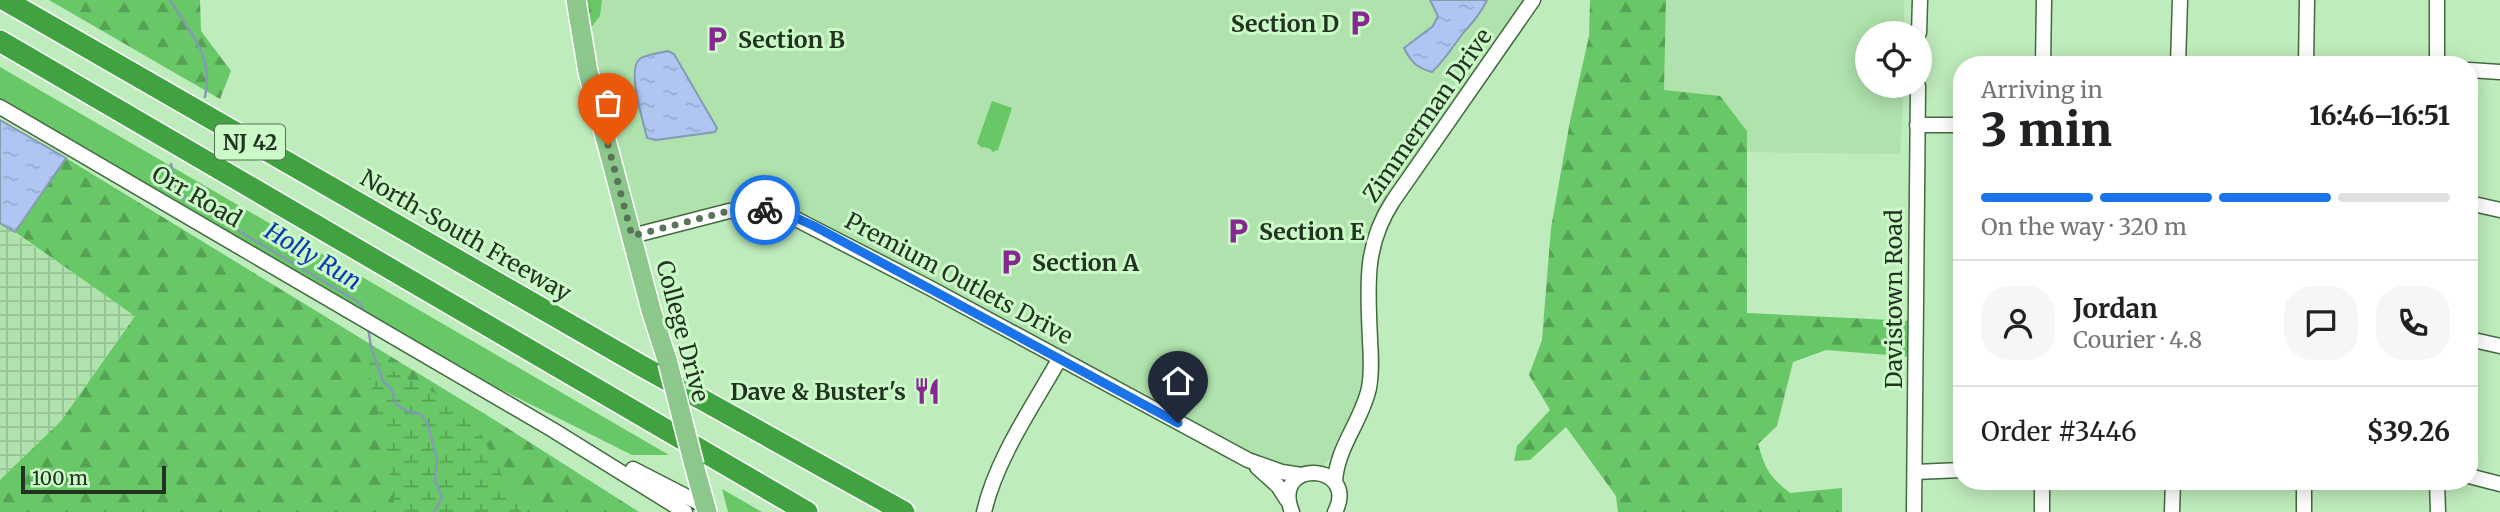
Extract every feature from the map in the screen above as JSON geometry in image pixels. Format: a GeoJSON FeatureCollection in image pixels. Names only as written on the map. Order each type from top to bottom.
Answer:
{"type":"FeatureCollection","features":[{"type":"Feature","properties":{"kind":"highway","name":"North-South Freeway"},"geometry":{"type":"LineString","coordinates":[[5,0],[628,358],[904,512]]}},
{"type":"Feature","properties":{"kind":"highway","name":"NJ 42"},"geometry":{"type":"LineString","coordinates":[[4,43],[162,138],[807,512]]}},
{"type":"Feature","properties":{"kind":"main road","name":"College Drive"},"geometry":{"type":"LineString","coordinates":[[576,0],[588,72],[706,509]]}},
{"type":"Feature","properties":{"kind":"street","name":"Zimmerman Drive"},"geometry":{"type":"LineString","coordinates":[[1290,506],[1291,484],[1332,457],[1362,410],[1371,376],[1367,286],[1370,251],[1376,233],[1393,201],[1533,0]]}},
{"type":"Feature","properties":{"kind":"street"},"geometry":{"type":"LineString","coordinates":[[1919,21],[1920,0]]}},
{"type":"Feature","properties":{"kind":"street"},"geometry":{"type":"LineString","coordinates":[[2043,56],[2044,0]]}},
{"type":"Feature","properties":{"kind":"street"},"geometry":{"type":"LineString","coordinates":[[2178,56],[2180,0]]}},
{"type":"Feature","properties":{"kind":"street"},"geometry":{"type":"LineString","coordinates":[[2306,56],[2307,0]]}},
{"type":"Feature","properties":{"kind":"street"},"geometry":{"type":"LineString","coordinates":[[2437,0],[2437,56]]}},
{"type":"Feature","properties":{"kind":"street"},"geometry":{"type":"LineString","coordinates":[[2478,71],[2500,72]]}},
{"type":"Feature","properties":{"kind":"street","name":"Davistown Road"},"geometry":{"type":"LineString","coordinates":[[1914,512],[1918,98]]}},
{"type":"Feature","properties":{"kind":"street","name":"Orr Road"},"geometry":{"type":"LineString","coordinates":[[0,107],[553,430],[685,512]]}},
{"type":"Feature","properties":{"kind":"street"},"geometry":{"type":"LineString","coordinates":[[1917,125],[1953,125]]}},
{"type":"Feature","properties":{"kind":"street"},"geometry":{"type":"LineString","coordinates":[[2478,205],[2500,210]]}},
{"type":"Feature","properties":{"kind":"street","name":"Premium Outlets Drive"},"geometry":{"type":"LineString","coordinates":[[632,236],[729,211],[762,210],[790,215],[1248,460],[1282,472],[1324,474],[1335,483]]}},
{"type":"Feature","properties":{"kind":"street"},"geometry":{"type":"LineString","coordinates":[[2478,342],[2500,346]]}},
{"type":"Feature","properties":{"kind":"street"},"geometry":{"type":"LineString","coordinates":[[984,512],[988,495],[1003,461],[1060,358]]}},
{"type":"Feature","properties":{"kind":"street","name":"Zimmerman Drive"},"geometry":{"type":"LineString","coordinates":[[1335,512],[1339,498],[1335,483],[1337,466],[1353,426]]}},
{"type":"Feature","properties":{"kind":"street","name":"Orr Road"},"geometry":{"type":"LineString","coordinates":[[553,430],[706,509]]}},
{"type":"Feature","properties":{"kind":"street","name":"Premium Outlets Drive"},"geometry":{"type":"LineString","coordinates":[[1248,460],[1278,486],[1290,506]]}},
{"type":"Feature","properties":{"kind":"street"},"geometry":{"type":"LineString","coordinates":[[1915,471],[1953,470]]}},
{"type":"Feature","properties":{"kind":"street"},"geometry":{"type":"LineString","coordinates":[[2478,478],[2500,484]]}},
{"type":"Feature","properties":{"kind":"street"},"geometry":{"type":"LineString","coordinates":[[2042,490],[2042,512]]}},
{"type":"Feature","properties":{"kind":"street"},"geometry":{"type":"LineString","coordinates":[[2172,490],[2172,512]]}},
{"type":"Feature","properties":{"kind":"street"},"geometry":{"type":"LineString","coordinates":[[2304,490],[2304,512]]}},
{"type":"Feature","properties":{"kind":"street"},"geometry":{"type":"LineString","coordinates":[[2437,490],[2438,512]]}},
{"type":"Feature","properties":{"kind":"shaded area"},"geometry":{"type":"Polygon","coordinates":[[[576,0],[1533,0],[1376,233],[1371,376],[1335,454],[1315,472],[1288,474],[930,288],[762,210],[632,236],[576,0]]]}},
{"type":"Feature","properties":{"kind":"shaded area"},"geometry":{"type":"Polygon","coordinates":[[[1666,0],[1904,0],[1904,21],[1855,21],[1855,98],[1903,98],[1900,154],[1746,152],[1747,131],[1664,91],[1666,0]]]}},
{"type":"Feature","properties":{"kind":"shaded area"},"geometry":{"type":"Polygon","coordinates":[[[0,223],[135,315],[61,421],[0,480],[0,223]]]}},
{"type":"Feature","properties":{"kind":"green space"},"geometry":{"type":"Polygon","coordinates":[[[49,0],[200,0],[201,31],[231,71],[220,99],[49,0]]]}},
{"type":"Feature","properties":{"kind":"green space"},"geometry":{"type":"Polygon","coordinates":[[[577,0],[602,0],[600,16],[582,39],[577,0]]]}},
{"type":"Feature","properties":{"kind":"green space"},"geometry":{"type":"Polygon","coordinates":[[[1590,0],[1666,0],[1664,90],[1720,96],[1747,131],[1747,313],[1911,321],[1912,357],[1826,350],[1793,362],[1777,426],[1758,444],[1769,472],[1790,493],[1842,488],[1842,512],[1618,512],[1616,496],[1566,427],[1530,460],[1514,461],[1517,446],[1550,410],[1529,375],[1542,340],[1551,228],[1570,121],[1589,36],[1590,0]]]}},
{"type":"Feature","properties":{"kind":"green space"},"geometry":{"type":"Polygon","coordinates":[[[0,67],[669,455],[632,455],[496,387],[0,100],[0,67]]]}},
{"type":"Feature","properties":{"kind":"green space"},"geometry":{"type":"Polygon","coordinates":[[[992,101],[1012,108],[998,150],[992,152],[977,143],[992,101]]]}},
{"type":"Feature","properties":{"kind":"green space"},"geometry":{"type":"Polygon","coordinates":[[[66,158],[493,419],[639,512],[0,512],[0,480],[61,421],[135,316],[15,232],[66,158]]]}},
{"type":"Feature","properties":{"kind":"green space"},"geometry":{"type":"Polygon","coordinates":[[[365,356],[450,401],[479,430],[521,512],[396,512],[365,356]]]}},
{"type":"Feature","properties":{"kind":"green space"},"geometry":{"type":"Polygon","coordinates":[[[722,489],[762,512],[728,512],[722,489]]]}},
{"type":"Feature","properties":{"kind":"water"},"geometry":{"type":"Polygon","coordinates":[[[1430,0],[1487,0],[1477,17],[1432,72],[1415,64],[1404,48],[1433,26],[1438,16],[1430,0]]]}},
{"type":"Feature","properties":{"kind":"water"},"geometry":{"type":"Polygon","coordinates":[[[668,51],[674,54],[717,128],[715,132],[656,140],[647,138],[635,83],[637,63],[641,58],[668,51]]]}},
{"type":"Feature","properties":{"kind":"water"},"geometry":{"type":"Polygon","coordinates":[[[0,120],[66,158],[15,232],[0,223],[0,120]]]}},
{"type":"Feature","properties":{"kind":"waterway","name":"Holly Run"},"geometry":{"type":"LineString","coordinates":[[170,0],[203,57],[207,82],[205,97]]}},
{"type":"Feature","properties":{"kind":"waterway","name":"Holly Run"},"geometry":{"type":"LineString","coordinates":[[171,164],[175,185],[185,199],[360,303],[366,314]]}},
{"type":"Feature","properties":{"kind":"waterway","name":"Holly Run"},"geometry":{"type":"LineString","coordinates":[[368,327],[371,347],[383,381],[392,390],[396,404],[407,411],[420,414],[427,422],[437,459],[435,481],[442,497],[434,512]]}},
{"type":"Feature","properties":{"kind":"way so far"},"geometry":{"type":"LineString","coordinates":[[608,145],[632,236],[729,211],[765,210]]}},
{"type":"Feature","properties":{"kind":"place","name":"Section D"},"geometry":{"type":"Point","coordinates":[1360,23]}},
{"type":"Feature","properties":{"kind":"place","name":"Section B"},"geometry":{"type":"Point","coordinates":[717,39]}},
{"type":"Feature","properties":{"kind":"place","name":"Section E"},"geometry":{"type":"Point","coordinates":[1238,231]}},
{"type":"Feature","properties":{"kind":"place","name":"Section A"},"geometry":{"type":"Point","coordinates":[1011,262]}},
{"type":"Feature","properties":{"kind":"place","name":"Dave & Buster's"},"geometry":{"type":"Point","coordinates":[927,391]}},
{"type":"Feature","properties":{"kind":"route"},"geometry":{"type":"LineString","coordinates":[[765,210],[790,215],[814,226],[1178,423]]}}]}
